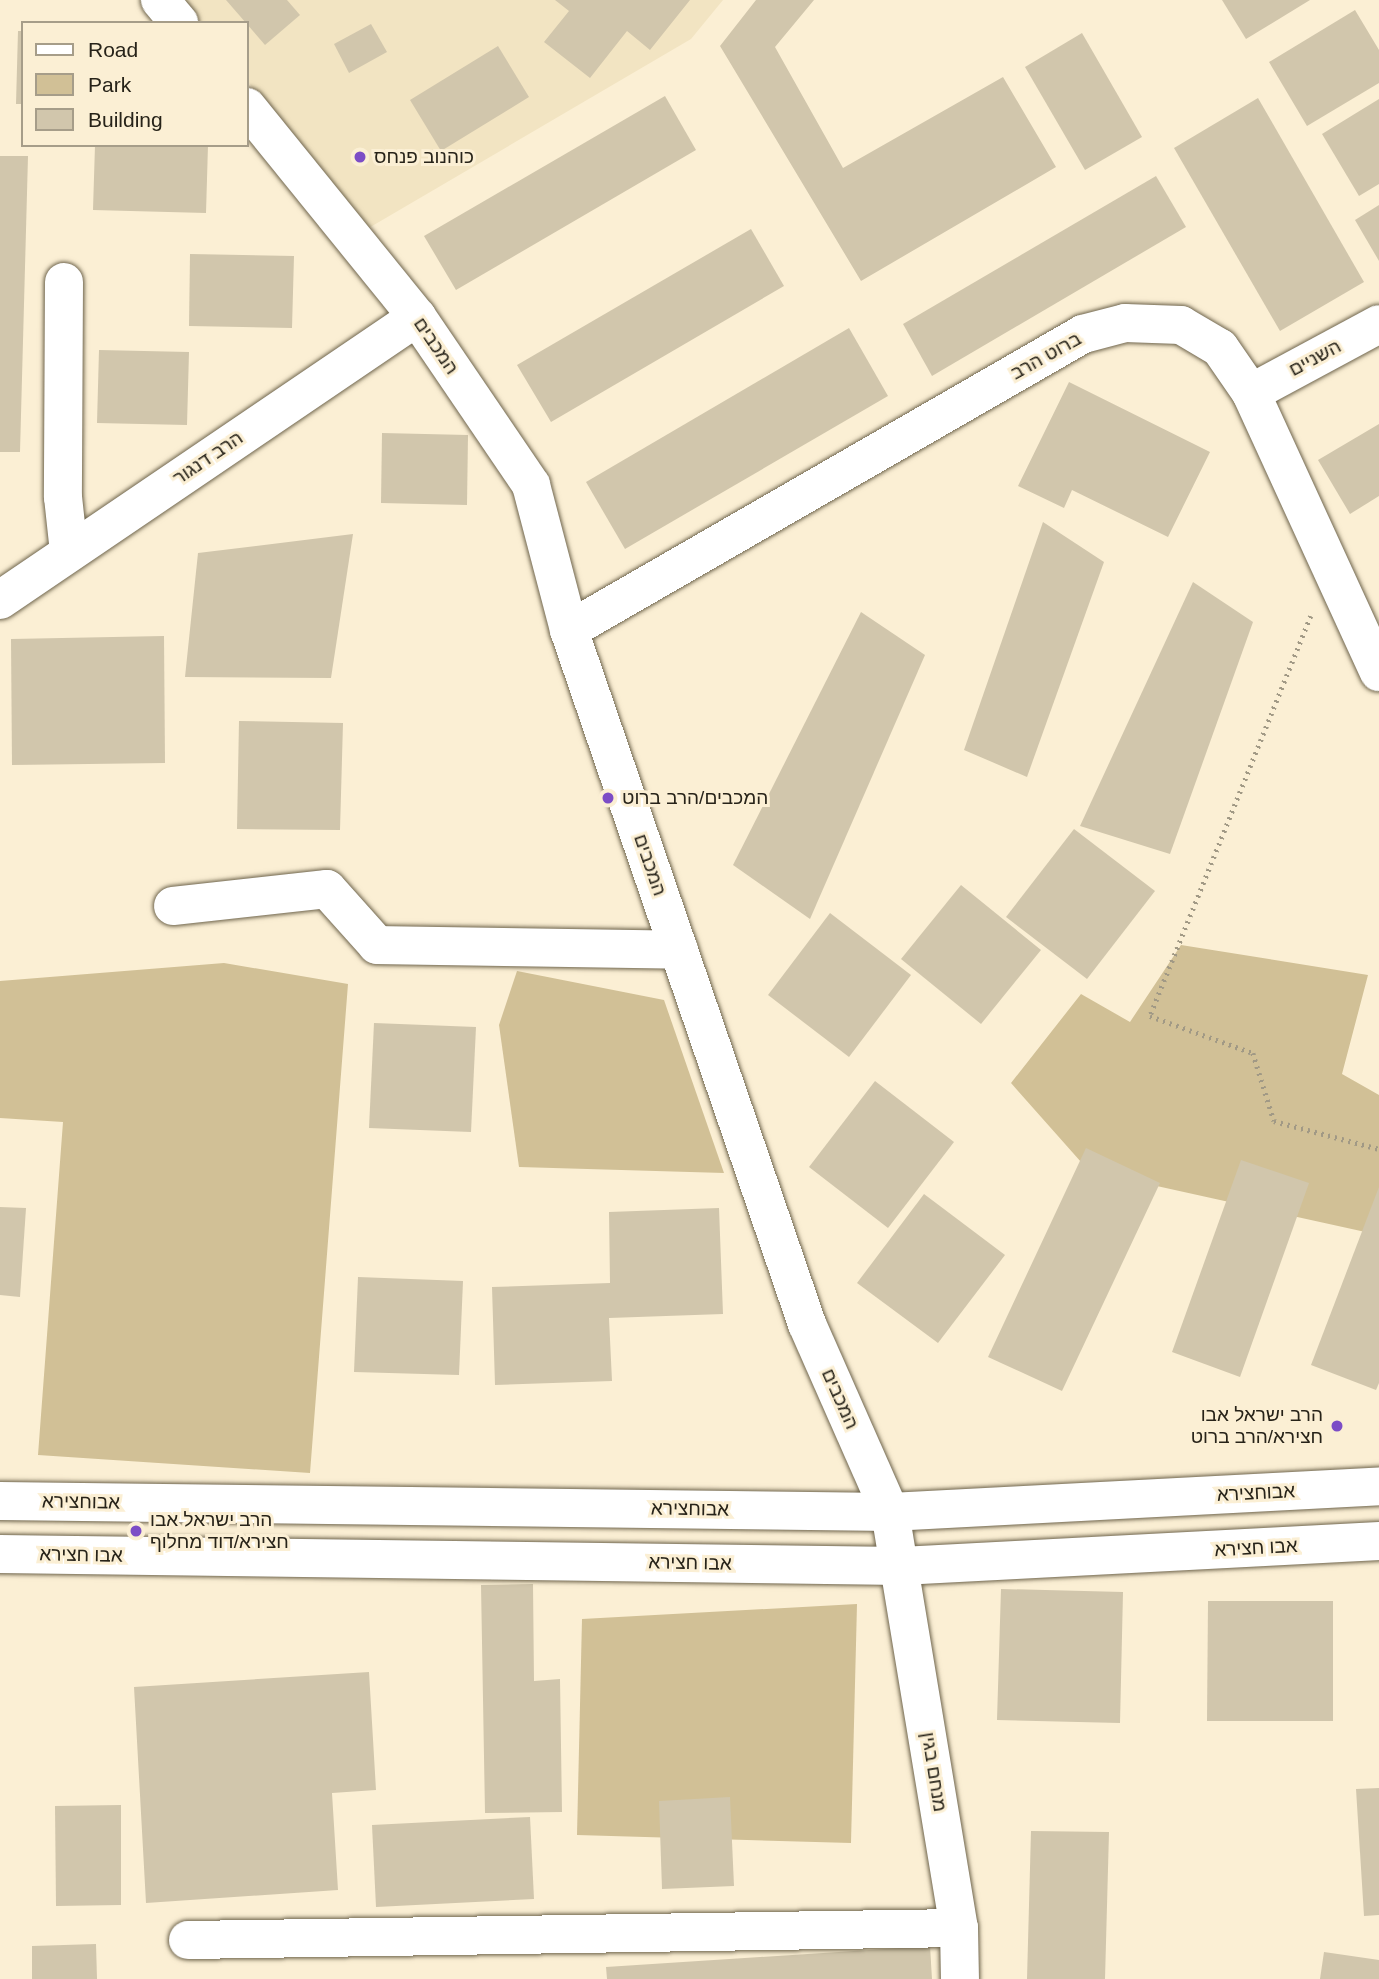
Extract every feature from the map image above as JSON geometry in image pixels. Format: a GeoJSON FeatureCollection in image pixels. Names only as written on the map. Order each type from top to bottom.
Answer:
{"type":"FeatureCollection","features":[{"type":"Feature","properties":{"kind":"street"},"geometry":{"type":"LineString","coordinates":[[160,0],[177,21]]}},
{"type":"Feature","properties":{"kind":"street","name":"המכבים"},"geometry":{"type":"LineString","coordinates":[[248,108],[417,317],[531,485],[569,630],[807,1324],[890,1512],[901,1566]]}},
{"type":"Feature","properties":{"kind":"street"},"geometry":{"type":"LineString","coordinates":[[64,282],[63,497],[69,552]]}},
{"type":"Feature","properties":{"kind":"street","name":"הרב דנגור"},"geometry":{"type":"LineString","coordinates":[[0,600],[417,317]]}},
{"type":"Feature","properties":{"kind":"street","name":"ברוט הרב"},"geometry":{"type":"LineString","coordinates":[[569,630],[1083,334],[1125,323],[1181,325],[1220,348],[1251,393],[1329,570],[1379,672]]}},
{"type":"Feature","properties":{"kind":"street","name":"השניים"},"geometry":{"type":"LineString","coordinates":[[1251,393],[1379,324]]}},
{"type":"Feature","properties":{"kind":"street"},"geometry":{"type":"LineString","coordinates":[[173,906],[327,889],[377,945],[679,950]]}},
{"type":"Feature","properties":{"kind":"street","name":"אבוחצירא"},"geometry":{"type":"LineString","coordinates":[[0,1501],[890,1512],[1379,1486]]}},
{"type":"Feature","properties":{"kind":"street","name":"אבו חצירא"},"geometry":{"type":"LineString","coordinates":[[0,1554],[901,1566],[1379,1541]]}},
{"type":"Feature","properties":{"kind":"street","name":"מנחם בגין"},"geometry":{"type":"LineString","coordinates":[[901,1566],[959,1928],[960,1979]]}},
{"type":"Feature","properties":{"kind":"street"},"geometry":{"type":"LineString","coordinates":[[188,1940],[959,1928]]}},
{"type":"Feature","properties":{"kind":"path"},"geometry":{"type":"LineString","coordinates":[[1329,570],[1150,1016],[1253,1053],[1274,1121],[1379,1149]]}},
{"type":"Feature","properties":{"kind":"shaded area"},"geometry":{"type":"Polygon","coordinates":[[[181,0],[723,0],[691,39],[367,229],[248,82],[248,21],[198,21],[181,0]]]}},
{"type":"Feature","properties":{"kind":"green space"},"geometry":{"type":"Polygon","coordinates":[[[1181,945],[1368,975],[1342,1074],[1379,1095],[1379,1235],[1089,1171],[1011,1083],[1081,994],[1130,1022],[1181,945]]]}},
{"type":"Feature","properties":{"kind":"green space"},"geometry":{"type":"Polygon","coordinates":[[[224,963],[348,984],[310,1473],[38,1455],[63,1122],[0,1118],[0,981],[224,963]]]}},
{"type":"Feature","properties":{"kind":"green space"},"geometry":{"type":"Polygon","coordinates":[[[517,971],[664,1000],[724,1173],[519,1167],[499,1025],[517,971]]]}},
{"type":"Feature","properties":{"kind":"green space"},"geometry":{"type":"Polygon","coordinates":[[[857,1604],[851,1843],[577,1835],[582,1619],[857,1604]]]}},
{"type":"Feature","properties":{"kind":"building"},"geometry":{"type":"Polygon","coordinates":[[[226,0],[287,0],[300,15],[265,45],[248,25],[248,21],[244,21],[226,0]]]}},
{"type":"Feature","properties":{"kind":"building"},"geometry":{"type":"Polygon","coordinates":[[[555,0],[690,0],[650,50],[627,31],[590,78],[544,42],[569,11],[555,0]]]}},
{"type":"Feature","properties":{"kind":"building"},"geometry":{"type":"Polygon","coordinates":[[[756,0],[814,0],[775,47],[843,168],[1003,77],[1056,167],[861,281],[720,46],[756,0]]]}},
{"type":"Feature","properties":{"kind":"building"},"geometry":{"type":"Polygon","coordinates":[[[1222,0],[1310,0],[1246,39],[1222,0]]]}},
{"type":"Feature","properties":{"kind":"building"},"geometry":{"type":"Polygon","coordinates":[[[1355,10],[1379,50],[1379,83],[1307,126],[1269,62],[1355,10]]]}},
{"type":"Feature","properties":{"kind":"building"},"geometry":{"type":"Polygon","coordinates":[[[371,24],[387,52],[349,73],[334,44],[371,24]]]}},
{"type":"Feature","properties":{"kind":"building"},"geometry":{"type":"Polygon","coordinates":[[[18,31],[21,31],[21,104],[16,104],[18,31]]]}},
{"type":"Feature","properties":{"kind":"building"},"geometry":{"type":"Polygon","coordinates":[[[1082,33],[1142,137],[1085,170],[1025,67],[1082,33]]]}},
{"type":"Feature","properties":{"kind":"building"},"geometry":{"type":"Polygon","coordinates":[[[498,46],[529,97],[441,151],[410,100],[498,46]]]}},
{"type":"Feature","properties":{"kind":"building"},"geometry":{"type":"Polygon","coordinates":[[[665,96],[696,150],[456,290],[424,236],[665,96]]]}},
{"type":"Feature","properties":{"kind":"building"},"geometry":{"type":"Polygon","coordinates":[[[1258,98],[1364,282],[1280,331],[1174,148],[1258,98]]]}},
{"type":"Feature","properties":{"kind":"building"},"geometry":{"type":"Polygon","coordinates":[[[1379,99],[1379,184],[1359,196],[1322,134],[1379,99]]]}},
{"type":"Feature","properties":{"kind":"building"},"geometry":{"type":"Polygon","coordinates":[[[95,147],[208,147],[206,213],[93,210],[95,147]]]}},
{"type":"Feature","properties":{"kind":"building"},"geometry":{"type":"Polygon","coordinates":[[[0,156],[28,156],[20,452],[0,452],[0,156]]]}},
{"type":"Feature","properties":{"kind":"building"},"geometry":{"type":"Polygon","coordinates":[[[1156,176],[1186,227],[932,376],[903,324],[1156,176]]]}},
{"type":"Feature","properties":{"kind":"building"},"geometry":{"type":"Polygon","coordinates":[[[1379,205],[1379,261],[1355,220],[1379,205]]]}},
{"type":"Feature","properties":{"kind":"building"},"geometry":{"type":"Polygon","coordinates":[[[751,229],[784,286],[551,422],[517,365],[751,229]]]}},
{"type":"Feature","properties":{"kind":"building"},"geometry":{"type":"Polygon","coordinates":[[[190,254],[294,256],[292,328],[189,326],[190,254]]]}},
{"type":"Feature","properties":{"kind":"building"},"geometry":{"type":"Polygon","coordinates":[[[849,328],[888,396],[625,549],[586,482],[849,328]]]}},
{"type":"Feature","properties":{"kind":"building"},"geometry":{"type":"Polygon","coordinates":[[[99,350],[189,352],[187,425],[97,423],[99,350]]]}},
{"type":"Feature","properties":{"kind":"building"},"geometry":{"type":"Polygon","coordinates":[[[1069,382],[1210,452],[1168,537],[1072,490],[1064,508],[1018,486],[1069,382]]]}},
{"type":"Feature","properties":{"kind":"building"},"geometry":{"type":"Polygon","coordinates":[[[1379,424],[1379,496],[1350,514],[1318,460],[1379,424]]]}},
{"type":"Feature","properties":{"kind":"building"},"geometry":{"type":"Polygon","coordinates":[[[382,433],[468,435],[467,505],[381,503],[382,433]]]}},
{"type":"Feature","properties":{"kind":"building"},"geometry":{"type":"Polygon","coordinates":[[[1043,522],[1104,562],[1027,777],[964,750],[1043,522]]]}},
{"type":"Feature","properties":{"kind":"building"},"geometry":{"type":"Polygon","coordinates":[[[353,534],[331,678],[185,677],[198,553],[353,534]]]}},
{"type":"Feature","properties":{"kind":"building"},"geometry":{"type":"Polygon","coordinates":[[[1193,582],[1253,622],[1170,854],[1080,826],[1193,582]]]}},
{"type":"Feature","properties":{"kind":"building"},"geometry":{"type":"Polygon","coordinates":[[[861,612],[925,655],[810,919],[733,865],[861,612]]]}},
{"type":"Feature","properties":{"kind":"building"},"geometry":{"type":"Polygon","coordinates":[[[164,636],[165,763],[12,765],[11,639],[164,636]]]}},
{"type":"Feature","properties":{"kind":"building"},"geometry":{"type":"Polygon","coordinates":[[[239,721],[343,723],[340,830],[237,829],[239,721]]]}},
{"type":"Feature","properties":{"kind":"building"},"geometry":{"type":"Polygon","coordinates":[[[1074,829],[1155,891],[1087,979],[1006,917],[1074,829]]]}},
{"type":"Feature","properties":{"kind":"building"},"geometry":{"type":"Polygon","coordinates":[[[961,885],[1041,950],[981,1024],[901,959],[961,885]]]}},
{"type":"Feature","properties":{"kind":"building"},"geometry":{"type":"Polygon","coordinates":[[[830,913],[911,975],[849,1057],[768,995],[830,913]]]}},
{"type":"Feature","properties":{"kind":"building"},"geometry":{"type":"Polygon","coordinates":[[[374,1023],[476,1027],[471,1132],[369,1128],[374,1023]]]}},
{"type":"Feature","properties":{"kind":"building"},"geometry":{"type":"Polygon","coordinates":[[[875,1081],[954,1142],[888,1228],[809,1167],[875,1081]]]}},
{"type":"Feature","properties":{"kind":"building"},"geometry":{"type":"Polygon","coordinates":[[[1086,1148],[1160,1183],[1062,1391],[988,1357],[1086,1148]]]}},
{"type":"Feature","properties":{"kind":"building"},"geometry":{"type":"Polygon","coordinates":[[[1241,1160],[1309,1183],[1240,1377],[1172,1352],[1241,1160]]]}},
{"type":"Feature","properties":{"kind":"building"},"geometry":{"type":"Polygon","coordinates":[[[1379,1187],[1379,1383],[1376,1390],[1311,1365],[1379,1187]]]}},
{"type":"Feature","properties":{"kind":"building"},"geometry":{"type":"Polygon","coordinates":[[[924,1194],[1005,1255],[938,1343],[857,1283],[924,1194]]]}},
{"type":"Feature","properties":{"kind":"building"},"geometry":{"type":"Polygon","coordinates":[[[0,1207],[26,1208],[20,1297],[0,1295],[0,1207]]]}},
{"type":"Feature","properties":{"kind":"building"},"geometry":{"type":"Polygon","coordinates":[[[719,1208],[723,1314],[609,1318],[612,1381],[495,1385],[492,1287],[610,1283],[609,1212],[719,1208]]]}},
{"type":"Feature","properties":{"kind":"building"},"geometry":{"type":"Polygon","coordinates":[[[358,1277],[463,1281],[459,1375],[354,1372],[358,1277]]]}},
{"type":"Feature","properties":{"kind":"building"},"geometry":{"type":"Polygon","coordinates":[[[533,1584],[534,1681],[560,1679],[562,1812],[485,1813],[481,1585],[533,1584]]]}},
{"type":"Feature","properties":{"kind":"building"},"geometry":{"type":"Polygon","coordinates":[[[1001,1589],[1123,1592],[1120,1723],[997,1720],[1001,1589]]]}},
{"type":"Feature","properties":{"kind":"building"},"geometry":{"type":"Polygon","coordinates":[[[1208,1601],[1333,1601],[1333,1721],[1207,1721],[1208,1601]]]}},
{"type":"Feature","properties":{"kind":"building"},"geometry":{"type":"Polygon","coordinates":[[[369,1672],[376,1790],[332,1793],[338,1890],[146,1903],[134,1687],[369,1672]]]}},
{"type":"Feature","properties":{"kind":"building"},"geometry":{"type":"Polygon","coordinates":[[[1379,1788],[1379,1915],[1364,1916],[1356,1789],[1379,1788]]]}},
{"type":"Feature","properties":{"kind":"building"},"geometry":{"type":"Polygon","coordinates":[[[730,1797],[734,1886],[662,1889],[659,1801],[730,1797]]]}},
{"type":"Feature","properties":{"kind":"building"},"geometry":{"type":"Polygon","coordinates":[[[121,1805],[121,1905],[56,1906],[55,1806],[121,1805]]]}},
{"type":"Feature","properties":{"kind":"building"},"geometry":{"type":"Polygon","coordinates":[[[530,1817],[534,1899],[376,1907],[372,1825],[530,1817]]]}},
{"type":"Feature","properties":{"kind":"building"},"geometry":{"type":"Polygon","coordinates":[[[1031,1831],[1109,1832],[1105,1979],[1027,1979],[1031,1831]]]}},
{"type":"Feature","properties":{"kind":"building"},"geometry":{"type":"Polygon","coordinates":[[[96,1944],[97,1979],[32,1979],[32,1946],[96,1944]]]}},
{"type":"Feature","properties":{"kind":"building"},"geometry":{"type":"Polygon","coordinates":[[[930,1946],[932,1979],[607,1979],[606,1967],[930,1946]]]}},
{"type":"Feature","properties":{"kind":"building"},"geometry":{"type":"Polygon","coordinates":[[[1324,1952],[1379,1960],[1379,1979],[1320,1979],[1324,1952]]]}},
{"type":"Feature","properties":{"kind":"place","name":"כוהנוב פנחס"},"geometry":{"type":"Point","coordinates":[360,157]}},
{"type":"Feature","properties":{"kind":"place","name":"המכבים/הרב ברוט"},"geometry":{"type":"Point","coordinates":[608,798]}},
{"type":"Feature","properties":{"kind":"place","name":"הרב ישראל אבו חצירא/הרב ברוט"},"geometry":{"type":"Point","coordinates":[1337,1426]}},
{"type":"Feature","properties":{"kind":"place","name":"הרב ישראל אבו חצירא/דוד מחלוף"},"geometry":{"type":"Point","coordinates":[136,1531]}}]}
